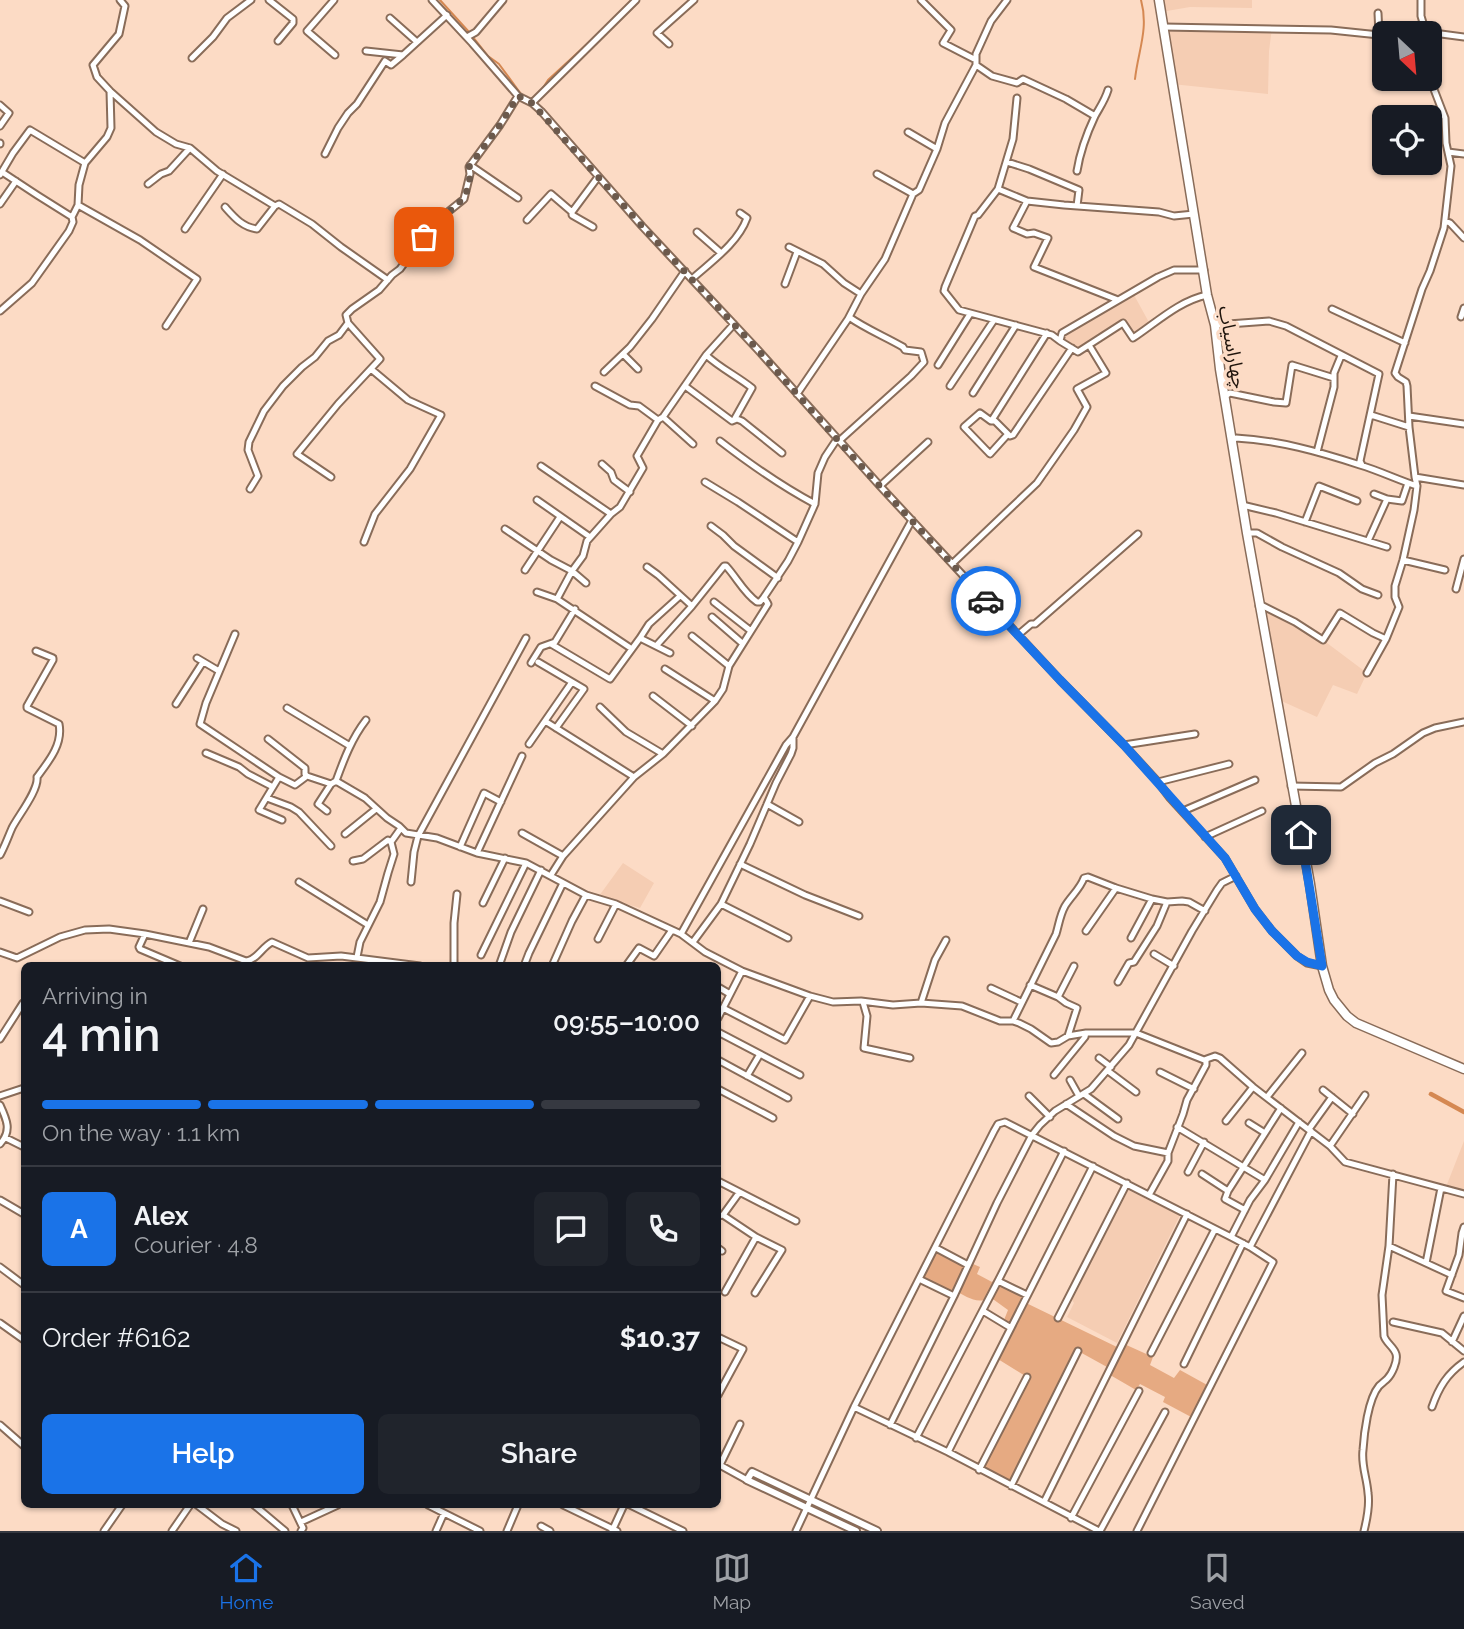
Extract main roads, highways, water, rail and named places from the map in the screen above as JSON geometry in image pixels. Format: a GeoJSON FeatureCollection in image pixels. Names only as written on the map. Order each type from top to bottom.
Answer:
{"type":"FeatureCollection","features":[{"type":"Feature","properties":{"kind":"highway","name":"چهاراسیاب"},"geometry":{"type":"LineString","coordinates":[[1159,0],[1207,295],[1215,325],[1259,606],[1310,884],[1322,966],[1334,1000],[1356,1023],[1464,1069]]}},
{"type":"Feature","properties":{"kind":"main road"},"geometry":{"type":"LineString","coordinates":[[856,1531],[747,1480],[752,1472],[877,1531]]}},
{"type":"Feature","properties":{"kind":"waterway"},"geometry":{"type":"LineString","coordinates":[[440,0],[469,32]]}},
{"type":"Feature","properties":{"kind":"waterway"},"geometry":{"type":"LineString","coordinates":[[603,29],[632,0]]}},
{"type":"Feature","properties":{"kind":"waterway"},"geometry":{"type":"LineString","coordinates":[[1135,79],[1144,21],[1141,0]]}},
{"type":"Feature","properties":{"kind":"waterway"},"geometry":{"type":"LineString","coordinates":[[473,37],[525,97]]}},
{"type":"Feature","properties":{"kind":"waterway"},"geometry":{"type":"LineString","coordinates":[[541,91],[548,80],[586,45]]}},
{"type":"Feature","properties":{"kind":"waterway"},"geometry":{"type":"LineString","coordinates":[[1431,1094],[1464,1112]]}},
{"type":"Feature","properties":{"kind":"waterway"},"geometry":{"type":"LineString","coordinates":[[0,1113],[4,1125]]}}]}
